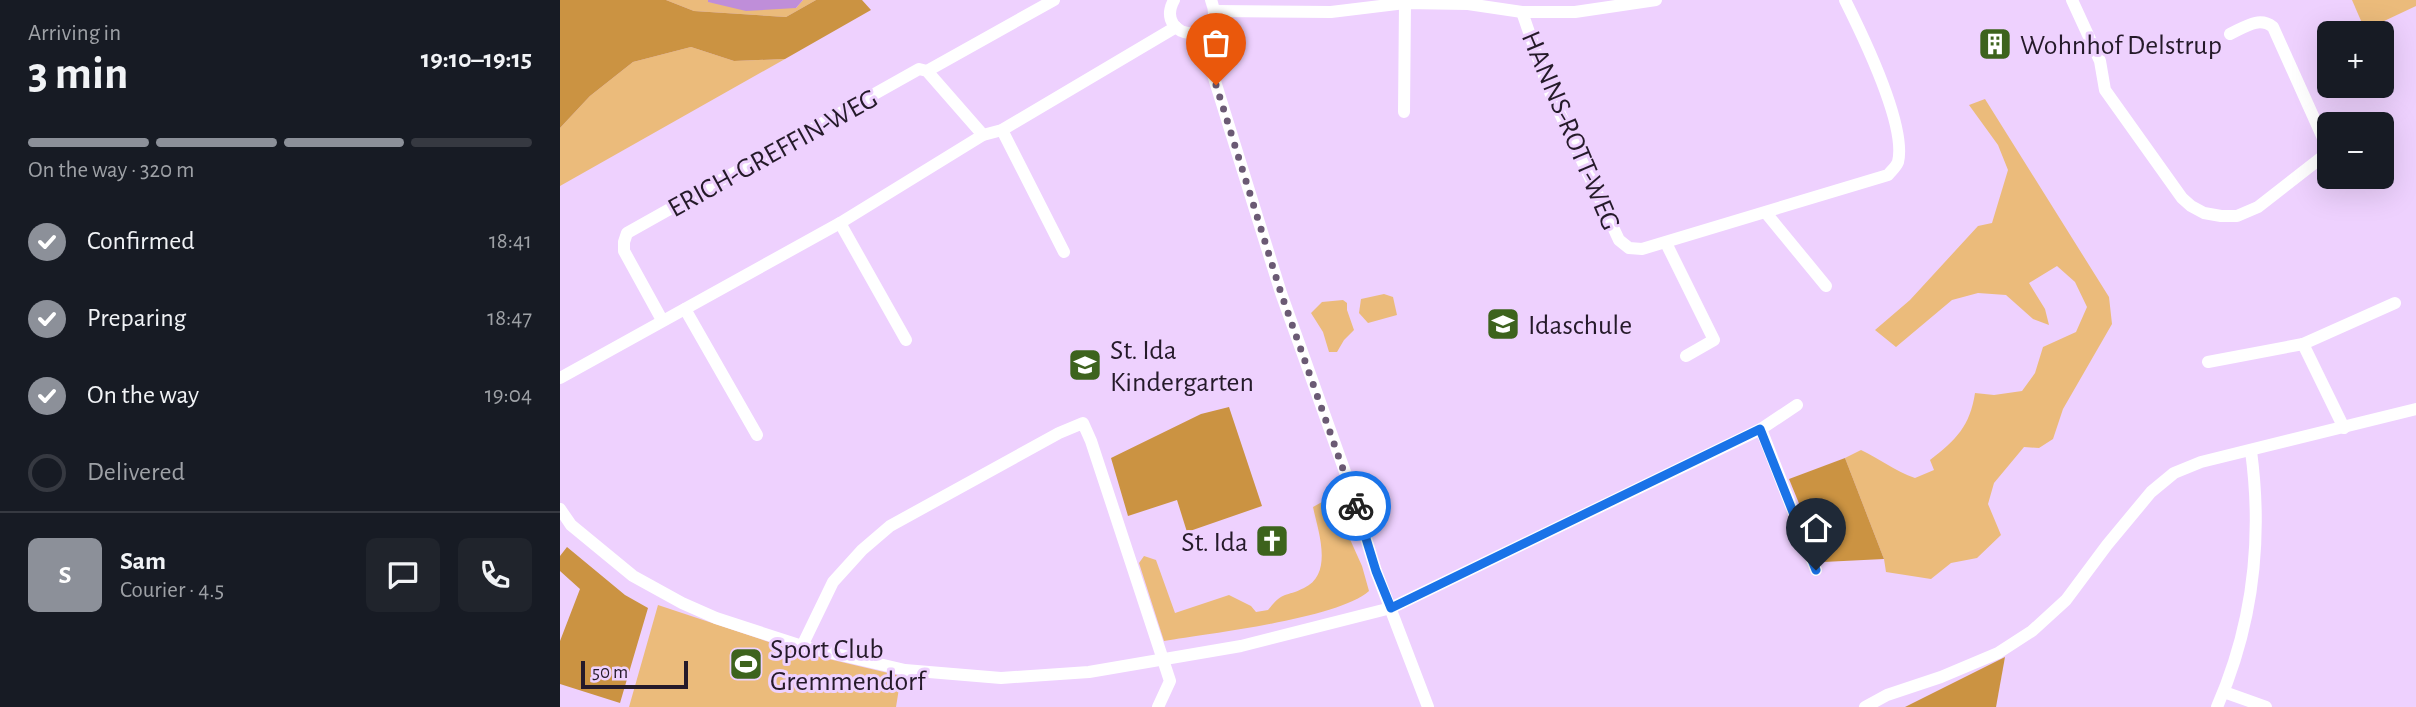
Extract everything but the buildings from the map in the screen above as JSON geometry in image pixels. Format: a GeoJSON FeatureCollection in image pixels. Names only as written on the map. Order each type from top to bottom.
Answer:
{"type":"FeatureCollection","features":[{"type":"Feature","properties":{"kind":"street"},"geometry":{"type":"LineString","coordinates":[[983,135],[928,71],[1054,0]]}},
{"type":"Feature","properties":{"kind":"street"},"geometry":{"type":"LineString","coordinates":[[1174,0],[1170,12],[1171,20],[1183,33],[1200,33],[1208,28],[1213,20],[1213,5],[1331,12],[1405,3],[1468,4],[1522,12],[1656,0]]}},
{"type":"Feature","properties":{"kind":"street","name":"HANNS-ROTT-WEG"},"geometry":{"type":"LineString","coordinates":[[1522,12],[1549,90],[1619,240],[1629,248],[1642,249],[1888,174],[1897,165],[1899,150],[1891,107],[1845,0]]}},
{"type":"Feature","properties":{"kind":"street"},"geometry":{"type":"LineString","coordinates":[[2072,0],[2100,61],[2105,90],[2182,198],[2204,213],[2221,216],[2237,216],[2258,207],[2326,154],[2327,147],[2273,27],[2259,21],[2230,34]]}},
{"type":"Feature","properties":{"kind":"street"},"geometry":{"type":"LineString","coordinates":[[1405,3],[1405,112]]}},
{"type":"Feature","properties":{"kind":"street"},"geometry":{"type":"LineString","coordinates":[[560,378],[840,223],[983,135],[1002,130],[1176,27]]}},
{"type":"Feature","properties":{"kind":"street"},"geometry":{"type":"LineString","coordinates":[[1200,33],[1281,293],[1349,483],[1376,571],[1429,707]]}},
{"type":"Feature","properties":{"kind":"street","name":"ERICH-GREFFIN-WEG"},"geometry":{"type":"LineString","coordinates":[[662,320],[624,251],[627,233],[919,69],[928,71]]}},
{"type":"Feature","properties":{"kind":"street"},"geometry":{"type":"LineString","coordinates":[[1002,130],[1064,253]]}},
{"type":"Feature","properties":{"kind":"street"},"geometry":{"type":"LineString","coordinates":[[1766,213],[1826,286]]}},
{"type":"Feature","properties":{"kind":"street"},"geometry":{"type":"LineString","coordinates":[[840,223],[906,340]]}},
{"type":"Feature","properties":{"kind":"street"},"geometry":{"type":"LineString","coordinates":[[1666,243],[1714,340],[1685,356]]}},
{"type":"Feature","properties":{"kind":"street"},"geometry":{"type":"LineString","coordinates":[[2208,362],[2303,344],[2395,303]]}},
{"type":"Feature","properties":{"kind":"street"},"geometry":{"type":"LineString","coordinates":[[685,309],[757,435]]}},
{"type":"Feature","properties":{"kind":"street"},"geometry":{"type":"LineString","coordinates":[[2303,344],[2344,428]]}},
{"type":"Feature","properties":{"kind":"street"},"geometry":{"type":"LineString","coordinates":[[560,509],[571,525],[633,576],[716,618],[802,646],[905,670],[1001,678],[1089,672],[1241,646],[1391,608],[1760,429],[1797,405]]}},
{"type":"Feature","properties":{"kind":"street"},"geometry":{"type":"LineString","coordinates":[[1869,707],[1887,695],[1941,677],[1998,653],[2032,631],[2066,600],[2151,492],[2174,473],[2201,462],[2416,409]]}},
{"type":"Feature","properties":{"kind":"street"},"geometry":{"type":"LineString","coordinates":[[802,646],[833,582],[862,550],[890,526],[1059,433],[1083,424],[1091,441],[1170,681],[1158,707]]}},
{"type":"Feature","properties":{"kind":"street"},"geometry":{"type":"LineString","coordinates":[[1760,429],[1816,570]]}},
{"type":"Feature","properties":{"kind":"street"},"geometry":{"type":"LineString","coordinates":[[2217,707],[2239,650],[2254,577],[2256,498],[2251,451]]}},
{"type":"Feature","properties":{"kind":"street"},"geometry":{"type":"LineString","coordinates":[[2224,692],[2266,707]]}},
{"type":"Feature","properties":{"kind":"shaded area"},"geometry":{"type":"Polygon","coordinates":[[[560,0],[666,0],[694,11],[786,17],[816,0],[862,0],[871,10],[785,59],[734,61],[691,47],[633,62],[590,96],[560,128],[560,0]]]}},
{"type":"Feature","properties":{"kind":"shaded area"},"geometry":{"type":"Polygon","coordinates":[[[666,0],[708,0],[796,8],[803,0],[816,0],[786,17],[694,11],[666,0]]]}},
{"type":"Feature","properties":{"kind":"shaded area"},"geometry":{"type":"Polygon","coordinates":[[[708,0],[803,0],[796,8],[746,11],[708,0]]]}},
{"type":"Feature","properties":{"kind":"shaded area"},"geometry":{"type":"Polygon","coordinates":[[[2352,0],[2416,0],[2416,6],[2384,21],[2361,21],[2352,0]]]}},
{"type":"Feature","properties":{"kind":"shaded area"},"geometry":{"type":"Polygon","coordinates":[[[691,47],[734,61],[785,59],[560,186],[560,128],[590,96],[633,62],[691,47]]]}},
{"type":"Feature","properties":{"kind":"shaded area"},"geometry":{"type":"Polygon","coordinates":[[[1985,99],[2109,297],[2112,324],[2063,409],[2053,439],[2039,448],[2024,447],[1994,483],[1988,504],[2001,535],[1977,558],[1951,563],[1931,579],[1886,572],[1884,559],[1845,458],[1861,450],[1915,478],[1934,470],[1930,460],[1960,431],[1970,415],[1975,393],[1994,395],[2022,391],[2035,373],[2043,347],[2076,332],[2087,307],[2075,282],[2057,266],[2029,283],[2045,309],[2049,325],[2033,319],[2006,295],[1978,293],[1952,300],[1896,347],[1875,330],[1910,300],[1978,226],[1992,223],[2008,170],[1998,145],[1969,105],[1985,99]]]}},
{"type":"Feature","properties":{"kind":"shaded area"},"geometry":{"type":"Polygon","coordinates":[[[1384,294],[1393,297],[1397,315],[1368,323],[1359,313],[1361,299],[1384,294]]]}},
{"type":"Feature","properties":{"kind":"shaded area"},"geometry":{"type":"Polygon","coordinates":[[[1343,300],[1347,303],[1354,330],[1337,352],[1329,352],[1323,332],[1311,313],[1322,302],[1343,300]]]}},
{"type":"Feature","properties":{"kind":"shaded area"},"geometry":{"type":"Polygon","coordinates":[[[1229,407],[1262,506],[1187,532],[1177,500],[1128,516],[1111,458],[1201,414],[1229,407]]]}},
{"type":"Feature","properties":{"kind":"shaded area"},"geometry":{"type":"Polygon","coordinates":[[[1845,458],[1884,559],[1823,562],[1789,479],[1845,458]]]}},
{"type":"Feature","properties":{"kind":"shaded area"},"geometry":{"type":"Polygon","coordinates":[[[1331,497],[1362,566],[1369,591],[1330,610],[1302,617],[1164,641],[1139,563],[1144,556],[1156,560],[1175,613],[1229,595],[1251,606],[1256,612],[1268,610],[1281,597],[1304,588],[1319,573],[1322,551],[1313,507],[1331,497]]]}},
{"type":"Feature","properties":{"kind":"shaded area"},"geometry":{"type":"Polygon","coordinates":[[[567,547],[625,595],[648,608],[620,703],[560,684],[560,641],[580,589],[560,571],[560,556],[567,547]]]}},
{"type":"Feature","properties":{"kind":"shaded area","name":"Sport Club Gremmendorf"},"geometry":{"type":"Polygon","coordinates":[[[658,605],[799,652],[901,676],[896,707],[629,707],[658,605]]]}},
{"type":"Feature","properties":{"kind":"shaded area"},"geometry":{"type":"Polygon","coordinates":[[[2005,657],[1996,707],[1905,707],[2005,657]]]}},
{"type":"Feature","properties":{"kind":"way so far"},"geometry":{"type":"LineString","coordinates":[[1216,85],[1281,293],[1356,506]]}},
{"type":"Feature","properties":{"kind":"place","name":"Wohnhof Delstrup"},"geometry":{"type":"Point","coordinates":[1995,44]}},
{"type":"Feature","properties":{"kind":"place","name":"Idaschule"},"geometry":{"type":"Point","coordinates":[1503,324]}},
{"type":"Feature","properties":{"kind":"place","name":"St. Ida Kindergarten"},"geometry":{"type":"Point","coordinates":[1085,365]}},
{"type":"Feature","properties":{"kind":"place","name":"St. Ida"},"geometry":{"type":"Point","coordinates":[1272,541]}},
{"type":"Feature","properties":{"kind":"place","name":"Sport Club Gremmendorf"},"geometry":{"type":"Point","coordinates":[746,664]}},
{"type":"Feature","properties":{"kind":"route"},"geometry":{"type":"LineString","coordinates":[[1356,506],[1376,571],[1391,608],[1760,429],[1816,570]]}}]}
